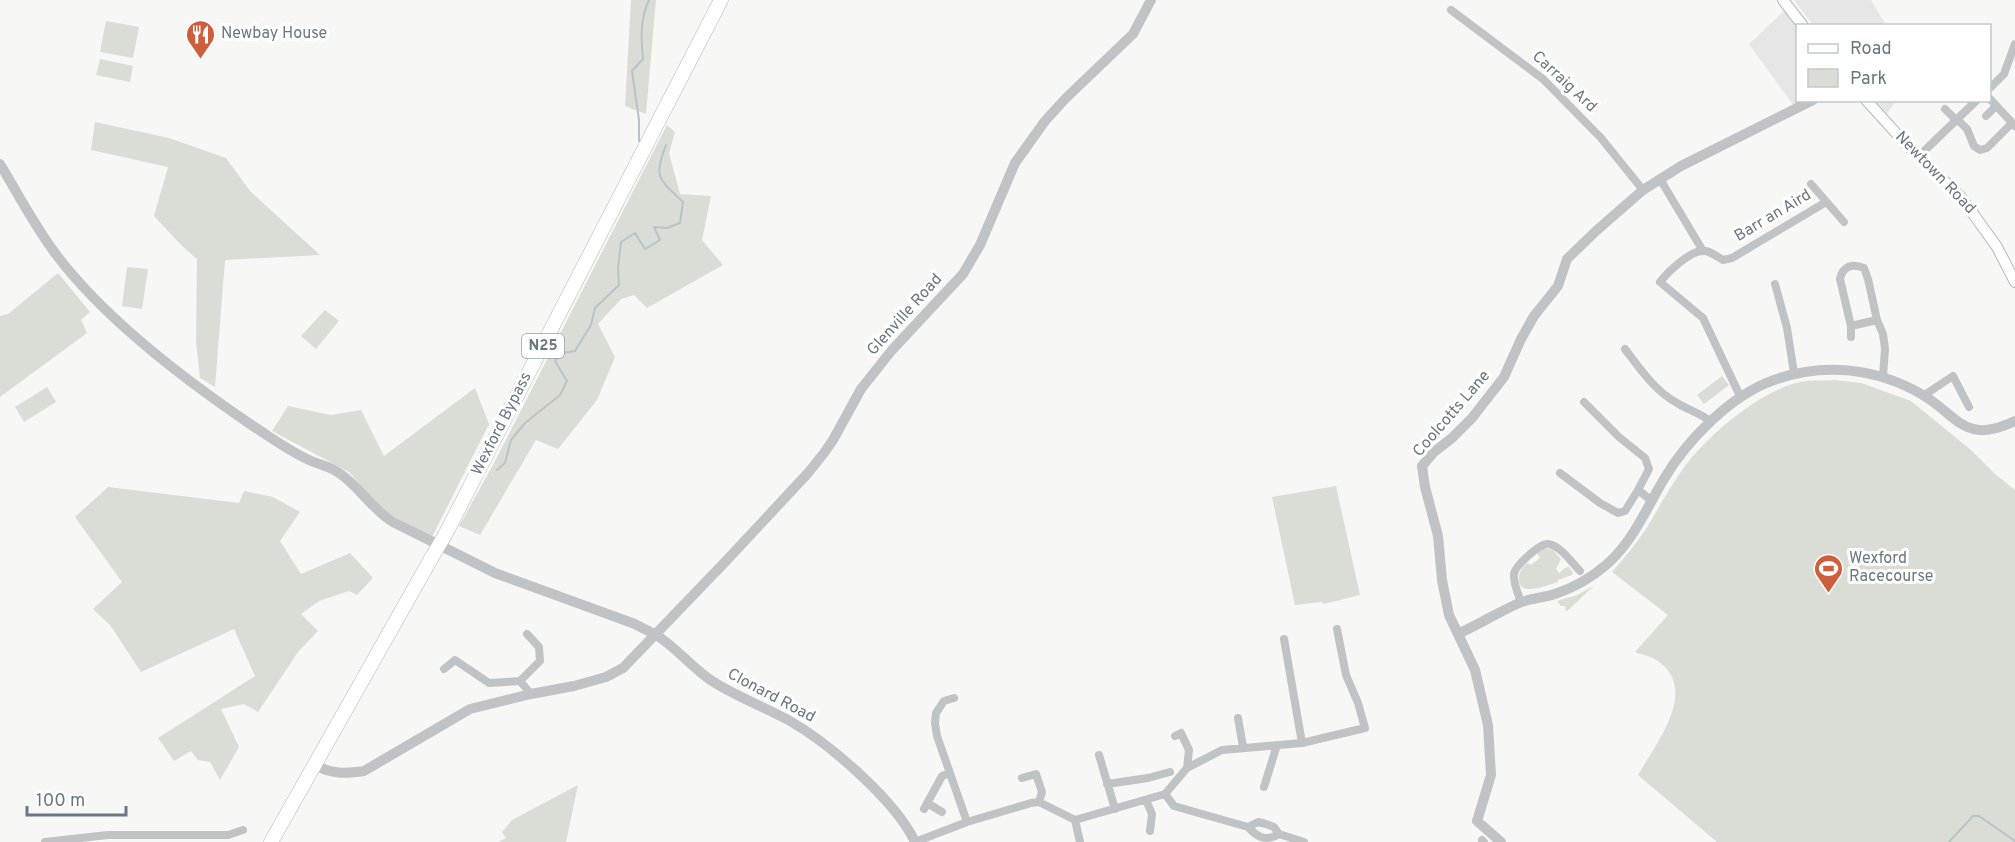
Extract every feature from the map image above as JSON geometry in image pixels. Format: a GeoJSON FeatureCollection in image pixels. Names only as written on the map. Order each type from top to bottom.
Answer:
{"type":"FeatureCollection","features":[{"type":"Feature","properties":{"kind":"highway","name":"Wexford Bypass"},"geometry":{"type":"LineString","coordinates":[[271,842],[445,535],[721,0]]}},
{"type":"Feature","properties":{"kind":"main road"},"geometry":{"type":"LineString","coordinates":[[1783,0],[1801,24]]}},
{"type":"Feature","properties":{"kind":"main road","name":"Newtown Road"},"geometry":{"type":"LineString","coordinates":[[1868,102],[1960,197],[1979,220],[1997,247],[2015,282]]}},
{"type":"Feature","properties":{"kind":"street","name":"Glenville Road"},"geometry":{"type":"LineString","coordinates":[[315,765],[327,771],[344,774],[364,771],[470,709],[574,686],[606,677],[623,668],[801,481],[824,453],[833,441],[861,388],[892,350],[963,274],[980,245],[1015,163],[1022,153],[1066,98],[1133,34],[1151,0]]}},
{"type":"Feature","properties":{"kind":"street","name":"Carraig Ard"},"geometry":{"type":"LineString","coordinates":[[1451,10],[1543,79],[1602,138],[1643,190]]}},
{"type":"Feature","properties":{"kind":"street"},"geometry":{"type":"LineString","coordinates":[[1991,86],[2004,74],[2015,44]]}},
{"type":"Feature","properties":{"kind":"street"},"geometry":{"type":"LineString","coordinates":[[2008,62],[2015,54]]}},
{"type":"Feature","properties":{"kind":"street"},"geometry":{"type":"LineString","coordinates":[[1945,109],[1967,129],[1974,146],[1980,150],[1987,148],[2014,125],[1991,101]]}},
{"type":"Feature","properties":{"kind":"street","name":"Coolcotts Lane"},"geometry":{"type":"LineString","coordinates":[[1501,842],[1478,821],[1491,775],[1488,724],[1475,670],[1449,615],[1442,580],[1438,536],[1422,466],[1472,418],[1504,377],[1534,316],[1558,286],[1567,258],[1643,190],[1659,179],[1809,102]]}},
{"type":"Feature","properties":{"kind":"street"},"geometry":{"type":"LineString","coordinates":[[1918,156],[1975,102]]}},
{"type":"Feature","properties":{"kind":"street"},"geometry":{"type":"LineString","coordinates":[[1986,116],[1996,106]]}},
{"type":"Feature","properties":{"kind":"street","name":"Clonard Road"},"geometry":{"type":"LineString","coordinates":[[0,164],[57,255],[93,298],[145,344],[229,409],[308,459],[338,472],[383,516],[393,522],[495,573],[635,624],[656,635],[712,681],[811,734],[842,759],[900,815],[915,842]]}},
{"type":"Feature","properties":{"kind":"street"},"geometry":{"type":"LineString","coordinates":[[1659,179],[1703,251],[1697,252],[1672,268],[1660,282],[1703,318],[1741,398]]}},
{"type":"Feature","properties":{"kind":"street","name":"Barr an Aird"},"geometry":{"type":"LineString","coordinates":[[1811,184],[1844,222]]}},
{"type":"Feature","properties":{"kind":"street","name":"Barr an Aird"},"geometry":{"type":"LineString","coordinates":[[1703,251],[1723,260],[1732,258],[1826,202]]}},
{"type":"Feature","properties":{"kind":"street"},"geometry":{"type":"LineString","coordinates":[[1851,337],[1851,326],[1840,279],[1847,266],[1856,265],[1864,268],[1877,320],[1883,334],[1885,349],[1883,376]]}},
{"type":"Feature","properties":{"kind":"street"},"geometry":{"type":"LineString","coordinates":[[1775,284],[1787,328],[1794,374]]}},
{"type":"Feature","properties":{"kind":"street"},"geometry":{"type":"LineString","coordinates":[[1851,326],[1877,320]]}},
{"type":"Feature","properties":{"kind":"street"},"geometry":{"type":"LineString","coordinates":[[1625,349],[1646,377],[1677,403],[1698,412],[1710,422]]}},
{"type":"Feature","properties":{"kind":"street"},"geometry":{"type":"LineString","coordinates":[[1458,634],[1521,602],[1554,595],[1586,580],[1608,564],[1634,533],[1663,479],[1710,422],[1741,398],[1771,381],[1794,374],[1837,369],[1883,376],[1923,396],[1958,423],[1973,429],[2002,428],[2015,421]]}},
{"type":"Feature","properties":{"kind":"street"},"geometry":{"type":"LineString","coordinates":[[1923,396],[1956,374],[1969,407]]}},
{"type":"Feature","properties":{"kind":"street"},"geometry":{"type":"LineString","coordinates":[[1560,473],[1600,503],[1618,513],[1625,511],[1649,469],[1645,458],[1619,437],[1584,402]]}},
{"type":"Feature","properties":{"kind":"street"},"geometry":{"type":"LineString","coordinates":[[1638,490],[1652,501]]}},
{"type":"Feature","properties":{"kind":"street"},"geometry":{"type":"LineString","coordinates":[[1521,602],[1515,584],[1516,568],[1542,545],[1549,544],[1556,547],[1580,571]]}},
{"type":"Feature","properties":{"kind":"street"},"geometry":{"type":"LineString","coordinates":[[915,842],[967,822],[1031,803],[1039,802],[1075,820],[1165,794],[1187,768],[1222,750],[1302,743],[1365,728],[1358,703],[1346,675],[1337,629]]}},
{"type":"Feature","properties":{"kind":"street"},"geometry":{"type":"LineString","coordinates":[[444,669],[455,660],[489,683],[520,681],[540,661],[539,647],[527,634]]}},
{"type":"Feature","properties":{"kind":"street"},"geometry":{"type":"LineString","coordinates":[[1284,639],[1302,743]]}},
{"type":"Feature","properties":{"kind":"street"},"geometry":{"type":"LineString","coordinates":[[520,681],[531,694]]}},
{"type":"Feature","properties":{"kind":"street"},"geometry":{"type":"LineString","coordinates":[[954,698],[944,701],[936,713],[935,723],[937,736],[967,822]]}},
{"type":"Feature","properties":{"kind":"street"},"geometry":{"type":"LineString","coordinates":[[1238,718],[1243,747]]}},
{"type":"Feature","properties":{"kind":"street"},"geometry":{"type":"LineString","coordinates":[[1176,736],[1181,733],[1189,750],[1187,768]]}},
{"type":"Feature","properties":{"kind":"street"},"geometry":{"type":"LineString","coordinates":[[1264,788],[1277,745]]}},
{"type":"Feature","properties":{"kind":"street"},"geometry":{"type":"LineString","coordinates":[[1099,755],[1115,809]]}},
{"type":"Feature","properties":{"kind":"street"},"geometry":{"type":"LineString","coordinates":[[1107,784],[1170,772]]}},
{"type":"Feature","properties":{"kind":"street"},"geometry":{"type":"LineString","coordinates":[[942,812],[925,806],[942,776],[950,773]]}},
{"type":"Feature","properties":{"kind":"street"},"geometry":{"type":"LineString","coordinates":[[1022,778],[1036,774],[1042,792],[1039,802]]}},
{"type":"Feature","properties":{"kind":"street"},"geometry":{"type":"LineString","coordinates":[[1165,794],[1174,806],[1248,826],[1258,822],[1266,824],[1274,827],[1279,834],[1304,842]]}},
{"type":"Feature","properties":{"kind":"street"},"geometry":{"type":"LineString","coordinates":[[1146,800],[1152,814],[1150,831]]}},
{"type":"Feature","properties":{"kind":"street"},"geometry":{"type":"LineString","coordinates":[[1075,820],[1080,842]]}},
{"type":"Feature","properties":{"kind":"street"},"geometry":{"type":"LineString","coordinates":[[1248,826],[1254,834],[1263,838],[1273,838],[1279,834]]}},
{"type":"Feature","properties":{"kind":"street"},"geometry":{"type":"LineString","coordinates":[[45,842],[108,835],[228,835],[243,830]]}},
{"type":"Feature","properties":{"kind":"shaded area"},"geometry":{"type":"Polygon","coordinates":[[[1794,0],[1871,0],[1885,24],[1812,24],[1794,0]]]}},
{"type":"Feature","properties":{"kind":"shaded area"},"geometry":{"type":"Polygon","coordinates":[[[1786,9],[1797,24],[1796,102],[1803,102],[1794,106],[1749,44],[1786,9]]]}},
{"type":"Feature","properties":{"kind":"shaded area"},"geometry":{"type":"Polygon","coordinates":[[[1876,102],[1895,102],[1887,114],[1876,102]]]}},
{"type":"Feature","properties":{"kind":"green space"},"geometry":{"type":"Polygon","coordinates":[[[631,0],[656,0],[646,114],[625,106],[631,0]]]}},
{"type":"Feature","properties":{"kind":"green space"},"geometry":{"type":"Polygon","coordinates":[[[106,21],[139,27],[133,58],[100,52],[106,21]]]}},
{"type":"Feature","properties":{"kind":"green space"},"geometry":{"type":"Polygon","coordinates":[[[100,59],[133,66],[130,82],[96,75],[100,59]]]}},
{"type":"Feature","properties":{"kind":"green space"},"geometry":{"type":"Polygon","coordinates":[[[95,122],[169,138],[226,158],[250,191],[320,255],[225,260],[215,387],[200,378],[196,341],[197,259],[154,216],[168,167],[91,150],[95,122]]]}},
{"type":"Feature","properties":{"kind":"green space"},"geometry":{"type":"Polygon","coordinates":[[[667,125],[675,132],[669,153],[680,194],[711,196],[702,240],[723,265],[647,308],[634,295],[621,299],[598,324],[615,357],[597,400],[558,449],[536,440],[480,535],[459,526],[494,463],[667,125]]]}},
{"type":"Feature","properties":{"kind":"green space"},"geometry":{"type":"Polygon","coordinates":[[[127,267],[148,269],[142,309],[122,306],[127,267]]]}},
{"type":"Feature","properties":{"kind":"green space"},"geometry":{"type":"Polygon","coordinates":[[[58,273],[90,312],[81,320],[87,333],[0,397],[0,316],[8,314],[58,273]]]}},
{"type":"Feature","properties":{"kind":"green space"},"geometry":{"type":"Polygon","coordinates":[[[325,310],[339,321],[316,349],[301,336],[325,310]]]}},
{"type":"Feature","properties":{"kind":"green space"},"geometry":{"type":"Polygon","coordinates":[[[1722,376],[1729,385],[1704,404],[1697,395],[1722,376]]]}},
{"type":"Feature","properties":{"kind":"green space","name":"Wexford Racecourse"},"geometry":{"type":"Polygon","coordinates":[[[1834,380],[1861,383],[1911,401],[2015,490],[2015,842],[1717,842],[1638,775],[1664,731],[1675,699],[1674,684],[1667,670],[1653,658],[1635,652],[1668,615],[1612,572],[1642,535],[1685,466],[1723,426],[1773,392],[1806,381],[1834,380]]]}},
{"type":"Feature","properties":{"kind":"green space"},"geometry":{"type":"Polygon","coordinates":[[[47,387],[56,402],[24,422],[15,407],[47,387]]]}},
{"type":"Feature","properties":{"kind":"green space"},"geometry":{"type":"Polygon","coordinates":[[[475,388],[489,424],[432,537],[382,510],[349,472],[272,431],[288,406],[331,415],[361,410],[384,456],[475,388]]]}},
{"type":"Feature","properties":{"kind":"green space"},"geometry":{"type":"Polygon","coordinates":[[[1336,486],[1360,595],[1324,604],[1321,602],[1295,605],[1272,497],[1336,486]]]}},
{"type":"Feature","properties":{"kind":"green space"},"geometry":{"type":"Polygon","coordinates":[[[108,487],[239,503],[244,491],[273,497],[300,512],[280,541],[301,574],[350,553],[373,578],[357,595],[349,591],[319,601],[301,614],[318,631],[298,652],[258,712],[244,704],[221,709],[239,747],[220,780],[210,762],[198,760],[191,751],[174,761],[158,738],[255,676],[234,629],[141,672],[110,625],[93,609],[122,582],[75,517],[108,487]]]}},
{"type":"Feature","properties":{"kind":"green space"},"geometry":{"type":"Polygon","coordinates":[[[1543,548],[1553,550],[1561,559],[1556,569],[1559,573],[1569,567],[1572,575],[1537,588],[1530,589],[1521,586],[1519,579],[1521,570],[1528,563],[1531,565],[1540,558],[1537,553],[1543,548]]]}},
{"type":"Feature","properties":{"kind":"green space"},"geometry":{"type":"Polygon","coordinates":[[[1594,586],[1566,612],[1565,606],[1561,606],[1557,601],[1577,595],[1594,586]]]}},
{"type":"Feature","properties":{"kind":"green space"},"geometry":{"type":"Polygon","coordinates":[[[578,785],[566,842],[498,842],[506,838],[502,832],[512,820],[578,785]]]}},
{"type":"Feature","properties":{"kind":"waterway"},"geometry":{"type":"LineString","coordinates":[[639,141],[639,120],[632,71],[643,59],[642,29],[649,0]]}},
{"type":"Feature","properties":{"kind":"waterway"},"geometry":{"type":"LineString","coordinates":[[497,470],[505,463],[511,440],[525,423],[560,395],[567,381],[555,361],[562,353],[575,351],[591,325],[595,308],[619,285],[621,242],[635,233],[645,249],[660,240],[654,227],[667,228],[680,223],[683,202],[664,183],[659,171],[666,145]]}},
{"type":"Feature","properties":{"kind":"waterway"},"geometry":{"type":"LineString","coordinates":[[1949,842],[1973,816],[1979,816],[2015,841]]}},
{"type":"Feature","properties":{"kind":"place","name":"Newbay House"},"geometry":{"type":"Point","coordinates":[200,60]}},
{"type":"Feature","properties":{"kind":"place","name":"Wexford Racecourse"},"geometry":{"type":"Point","coordinates":[1828,594]}}]}
